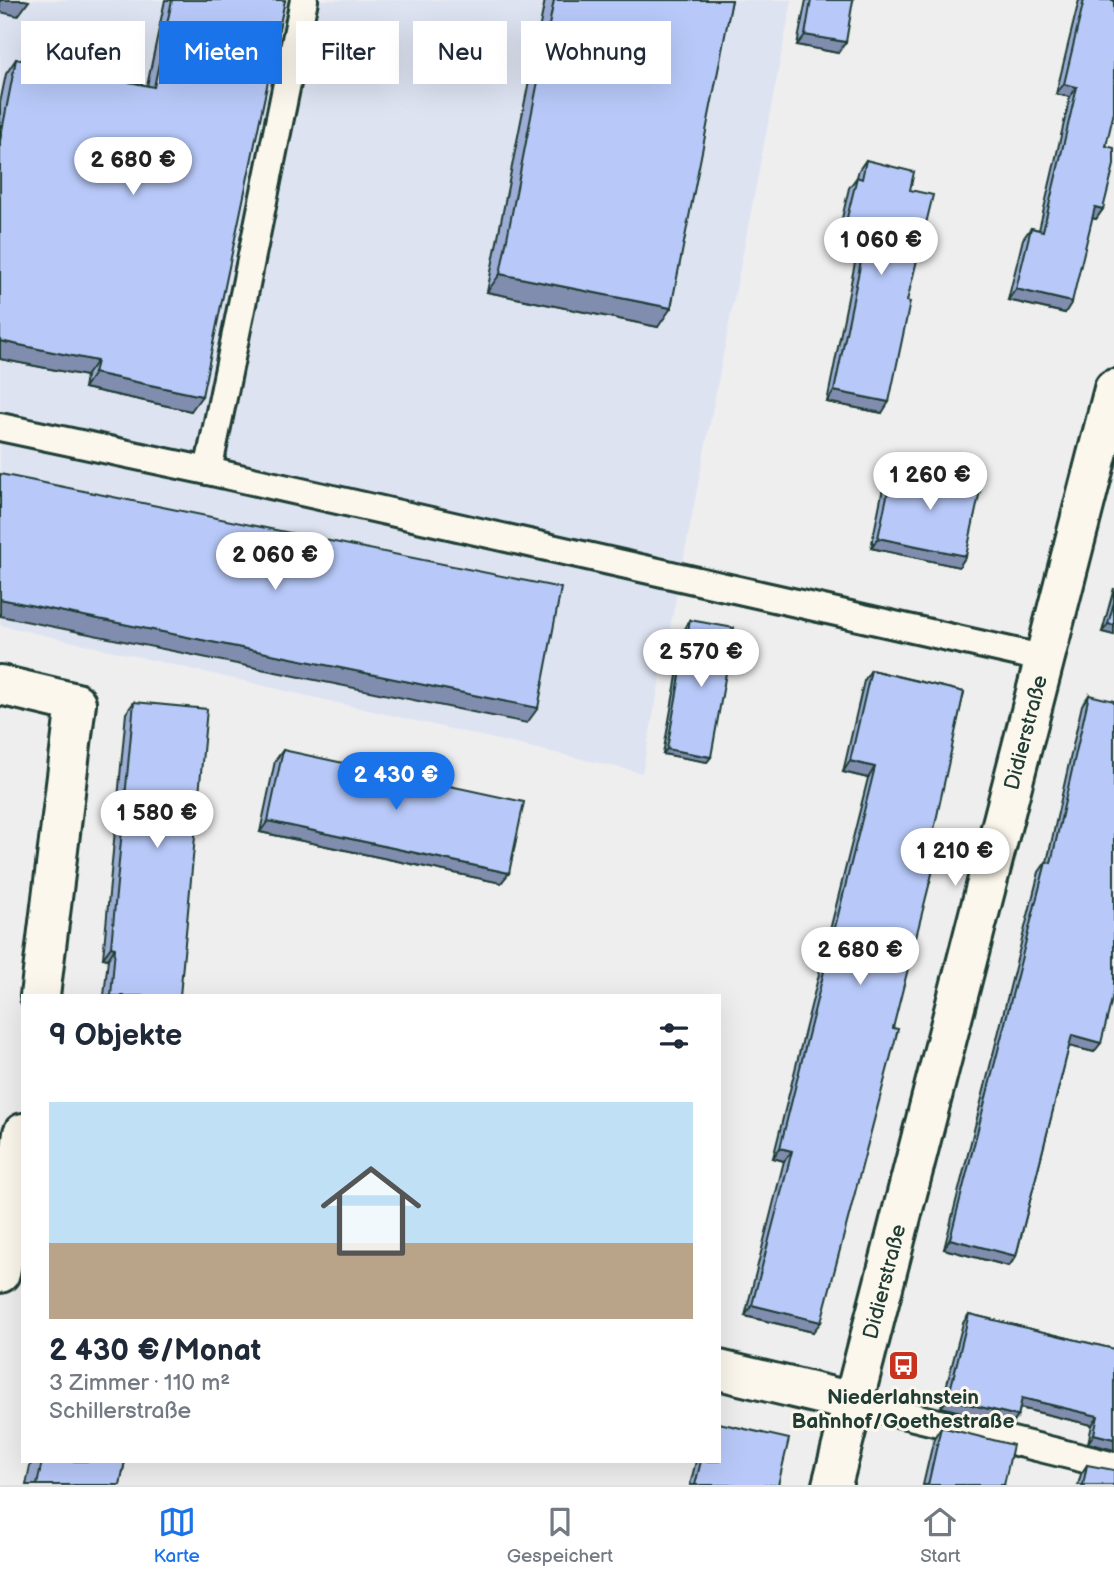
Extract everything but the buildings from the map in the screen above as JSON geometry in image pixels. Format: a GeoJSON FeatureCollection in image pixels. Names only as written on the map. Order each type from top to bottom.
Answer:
{"type":"FeatureCollection","features":[{"type":"Feature","properties":{"kind":"street","name":"Didierstraße"},"geometry":{"type":"LineString","coordinates":[[832,1485],[1114,389]]}},
{"type":"Feature","properties":{"kind":"street"},"geometry":{"type":"LineString","coordinates":[[0,685],[76,703],[40,994]]}},
{"type":"Feature","properties":{"kind":"street"},"geometry":{"type":"LineString","coordinates":[[0,1272],[21,1145]]}},
{"type":"Feature","properties":{"kind":"street"},"geometry":{"type":"LineString","coordinates":[[721,1370],[853,1402]]}},
{"type":"Feature","properties":{"kind":"lane"},"geometry":{"type":"LineString","coordinates":[[208,471],[304,0]]}},
{"type":"Feature","properties":{"kind":"lane"},"geometry":{"type":"LineString","coordinates":[[0,428],[208,471],[1045,659]]}},
{"type":"Feature","properties":{"kind":"lane"},"geometry":{"type":"LineString","coordinates":[[853,1402],[1114,1466]]}},
{"type":"Feature","properties":{"kind":"shaded area"},"geometry":{"type":"Polygon","coordinates":[[[0,0],[792,0],[642,773],[0,625],[0,0]]]}},
{"type":"Feature","properties":{"kind":"place","name":"Niederlahnstein Bahnhof/Goethestraße"},"geometry":{"type":"Point","coordinates":[903,1365]}}]}
